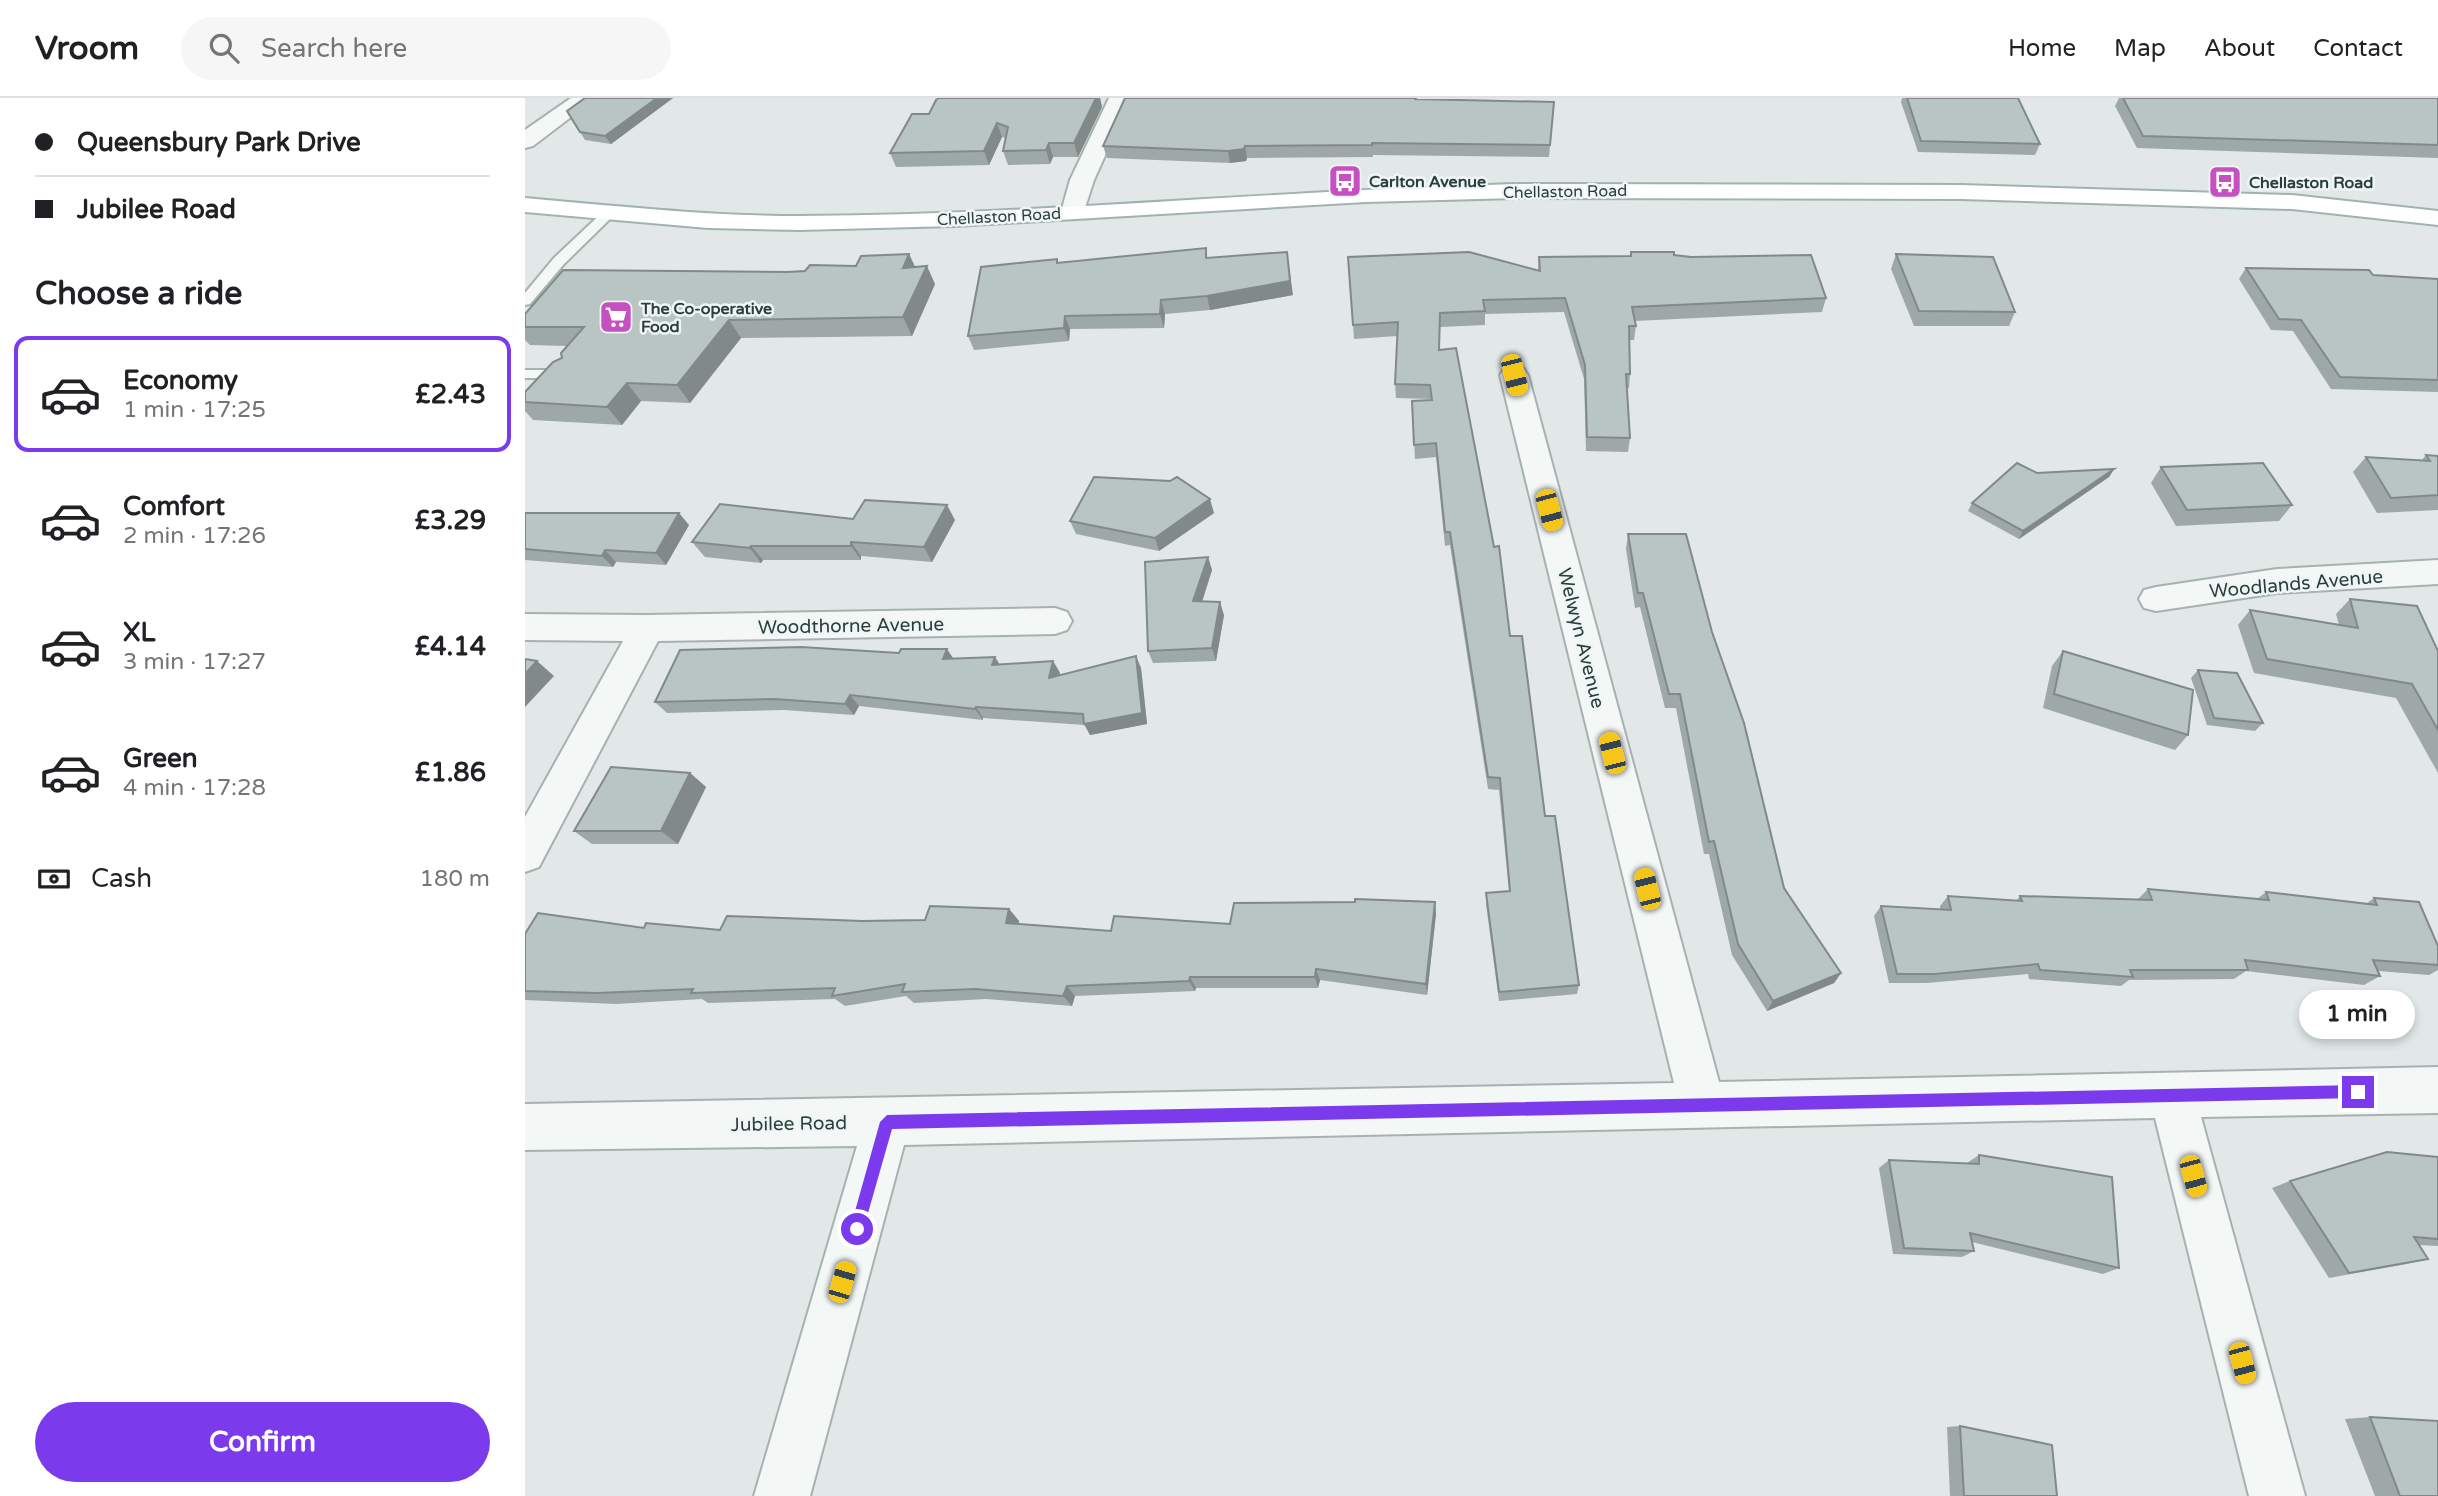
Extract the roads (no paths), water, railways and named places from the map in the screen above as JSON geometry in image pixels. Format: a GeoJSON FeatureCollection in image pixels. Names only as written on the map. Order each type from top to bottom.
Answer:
{"type":"FeatureCollection","features":[{"type":"Feature","properties":{"kind":"main road","name":"Chellaston Road"},"geometry":{"type":"LineString","coordinates":[[525,205],[708,221],[799,223],[955,219],[1375,195],[1667,190],[1961,192],[2292,202],[2438,218]]}},
{"type":"Feature","properties":{"kind":"street"},"geometry":{"type":"LineString","coordinates":[[525,141],[585,98]]}},
{"type":"Feature","properties":{"kind":"street"},"geometry":{"type":"LineString","coordinates":[[1073,212],[1082,180],[1120,98]]}},
{"type":"Feature","properties":{"kind":"street","name":"Welwyn Avenue"},"geometry":{"type":"LineString","coordinates":[[1514,375],[1703,1105]]}},
{"type":"Feature","properties":{"kind":"street","name":"Woodlands Avenue"},"geometry":{"type":"LineString","coordinates":[[2156,599],[2277,581],[2438,572]]}},
{"type":"Feature","properties":{"kind":"street","name":"Woodthorne Avenue"},"geometry":{"type":"LineString","coordinates":[[525,627],[647,628],[1055,621]]}},
{"type":"Feature","properties":{"kind":"street"},"geometry":{"type":"LineString","coordinates":[[525,855],[647,628]]}},
{"type":"Feature","properties":{"kind":"street","name":"Jubilee Road"},"geometry":{"type":"LineString","coordinates":[[525,1127],[2438,1090]]}},
{"type":"Feature","properties":{"kind":"street"},"geometry":{"type":"LineString","coordinates":[[2172,1096],[2277,1496]]}},
{"type":"Feature","properties":{"kind":"street"},"geometry":{"type":"LineString","coordinates":[[782,1496],[887,1122]]}},
{"type":"Feature","properties":{"kind":"lane"},"geometry":{"type":"LineString","coordinates":[[525,301],[559,261],[609,213]]}},
{"type":"Feature","properties":{"kind":"lane"},"geometry":{"type":"LineString","coordinates":[[525,374],[569,374]]}},
{"type":"Feature","properties":{"kind":"place","name":"Carlton Avenue"},"geometry":{"type":"Point","coordinates":[1345,181]}},
{"type":"Feature","properties":{"kind":"place","name":"Chellaston Road"},"geometry":{"type":"Point","coordinates":[2225,182]}},
{"type":"Feature","properties":{"kind":"place","name":"The Co-operative Food"},"geometry":{"type":"Point","coordinates":[616,317]}}]}
